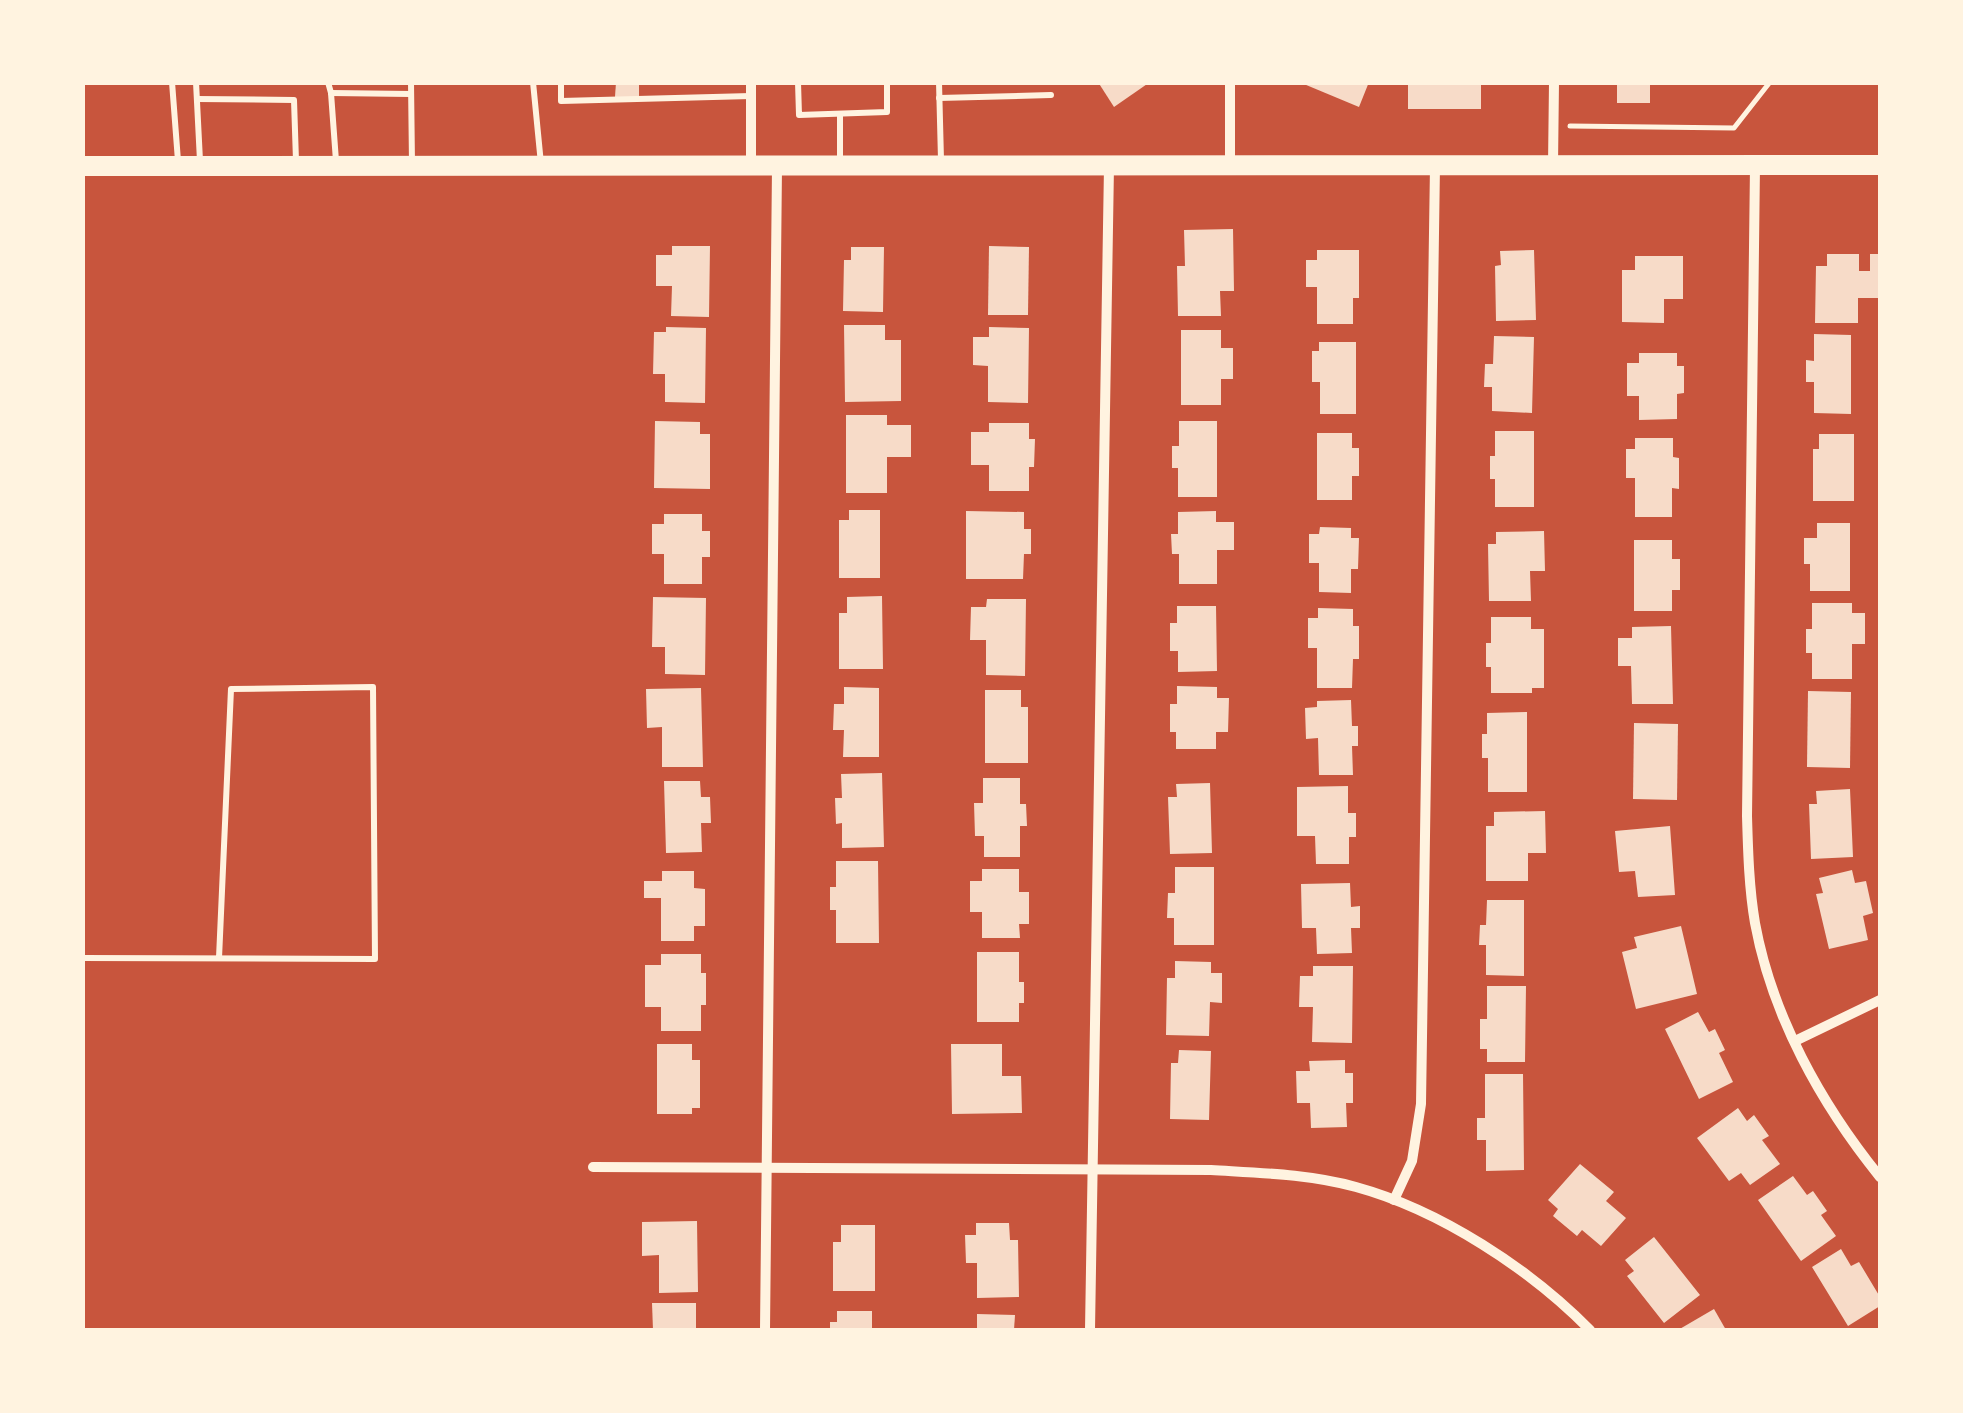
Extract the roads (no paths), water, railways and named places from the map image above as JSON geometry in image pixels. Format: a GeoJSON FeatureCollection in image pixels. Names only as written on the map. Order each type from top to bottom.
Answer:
{"type":"FeatureCollection","features":[{"type":"Feature","properties":{"kind":"main road"},"geometry":{"type":"LineString","coordinates":[[82,166],[1880,166]]}},
{"type":"Feature","properties":{"kind":"street"},"geometry":{"type":"LineString","coordinates":[[750,82],[751,165]]}},
{"type":"Feature","properties":{"kind":"street"},"geometry":{"type":"LineString","coordinates":[[1230,82],[1230,166]]}},
{"type":"Feature","properties":{"kind":"street"},"geometry":{"type":"LineString","coordinates":[[1553,166],[1554,82]]}},
{"type":"Feature","properties":{"kind":"street"},"geometry":{"type":"LineString","coordinates":[[766,1330],[778,166]]}},
{"type":"Feature","properties":{"kind":"street"},"geometry":{"type":"LineString","coordinates":[[1090,1330],[1109,166]]}},
{"type":"Feature","properties":{"kind":"street"},"geometry":{"type":"LineString","coordinates":[[1394,1200],[1412,1161],[1421,1104],[1434,166]]}},
{"type":"Feature","properties":{"kind":"street"},"geometry":{"type":"LineString","coordinates":[[1755,166],[1747,816],[1755,924],[1777,1000],[1794,1041],[1826,1102],[1880,1176]]}},
{"type":"Feature","properties":{"kind":"street"},"geometry":{"type":"LineString","coordinates":[[1794,1041],[1880,1000]]}},
{"type":"Feature","properties":{"kind":"street"},"geometry":{"type":"LineString","coordinates":[[593,1167],[1211,1170],[1296,1175],[1356,1187],[1394,1200],[1472,1239],[1529,1278],[1590,1330]]}},
{"type":"Feature","properties":{"kind":"lane"},"geometry":{"type":"LineString","coordinates":[[172,82],[178,166]]}},
{"type":"Feature","properties":{"kind":"lane"},"geometry":{"type":"LineString","coordinates":[[196,82],[200,166]]}},
{"type":"Feature","properties":{"kind":"lane"},"geometry":{"type":"LineString","coordinates":[[328,82],[336,166]]}},
{"type":"Feature","properties":{"kind":"lane"},"geometry":{"type":"LineString","coordinates":[[411,82],[412,166]]}},
{"type":"Feature","properties":{"kind":"lane"},"geometry":{"type":"LineString","coordinates":[[533,82],[541,165]]}},
{"type":"Feature","properties":{"kind":"lane"},"geometry":{"type":"LineString","coordinates":[[561,82],[562,101],[751,96]]}},
{"type":"Feature","properties":{"kind":"lane"},"geometry":{"type":"LineString","coordinates":[[798,82],[799,115],[887,112],[887,82]]}},
{"type":"Feature","properties":{"kind":"lane"},"geometry":{"type":"LineString","coordinates":[[939,82],[941,166]]}},
{"type":"Feature","properties":{"kind":"lane"},"geometry":{"type":"LineString","coordinates":[[330,93],[411,94]]}},
{"type":"Feature","properties":{"kind":"lane"},"geometry":{"type":"LineString","coordinates":[[940,98],[1051,95]]}},
{"type":"Feature","properties":{"kind":"lane"},"geometry":{"type":"LineString","coordinates":[[197,99],[294,100],[296,166]]}},
{"type":"Feature","properties":{"kind":"lane"},"geometry":{"type":"LineString","coordinates":[[840,115],[840,166]]}},
{"type":"Feature","properties":{"kind":"lane"},"geometry":{"type":"LineString","coordinates":[[82,958],[219,958],[374,958],[373,687],[231,689],[219,958]]}}]}
